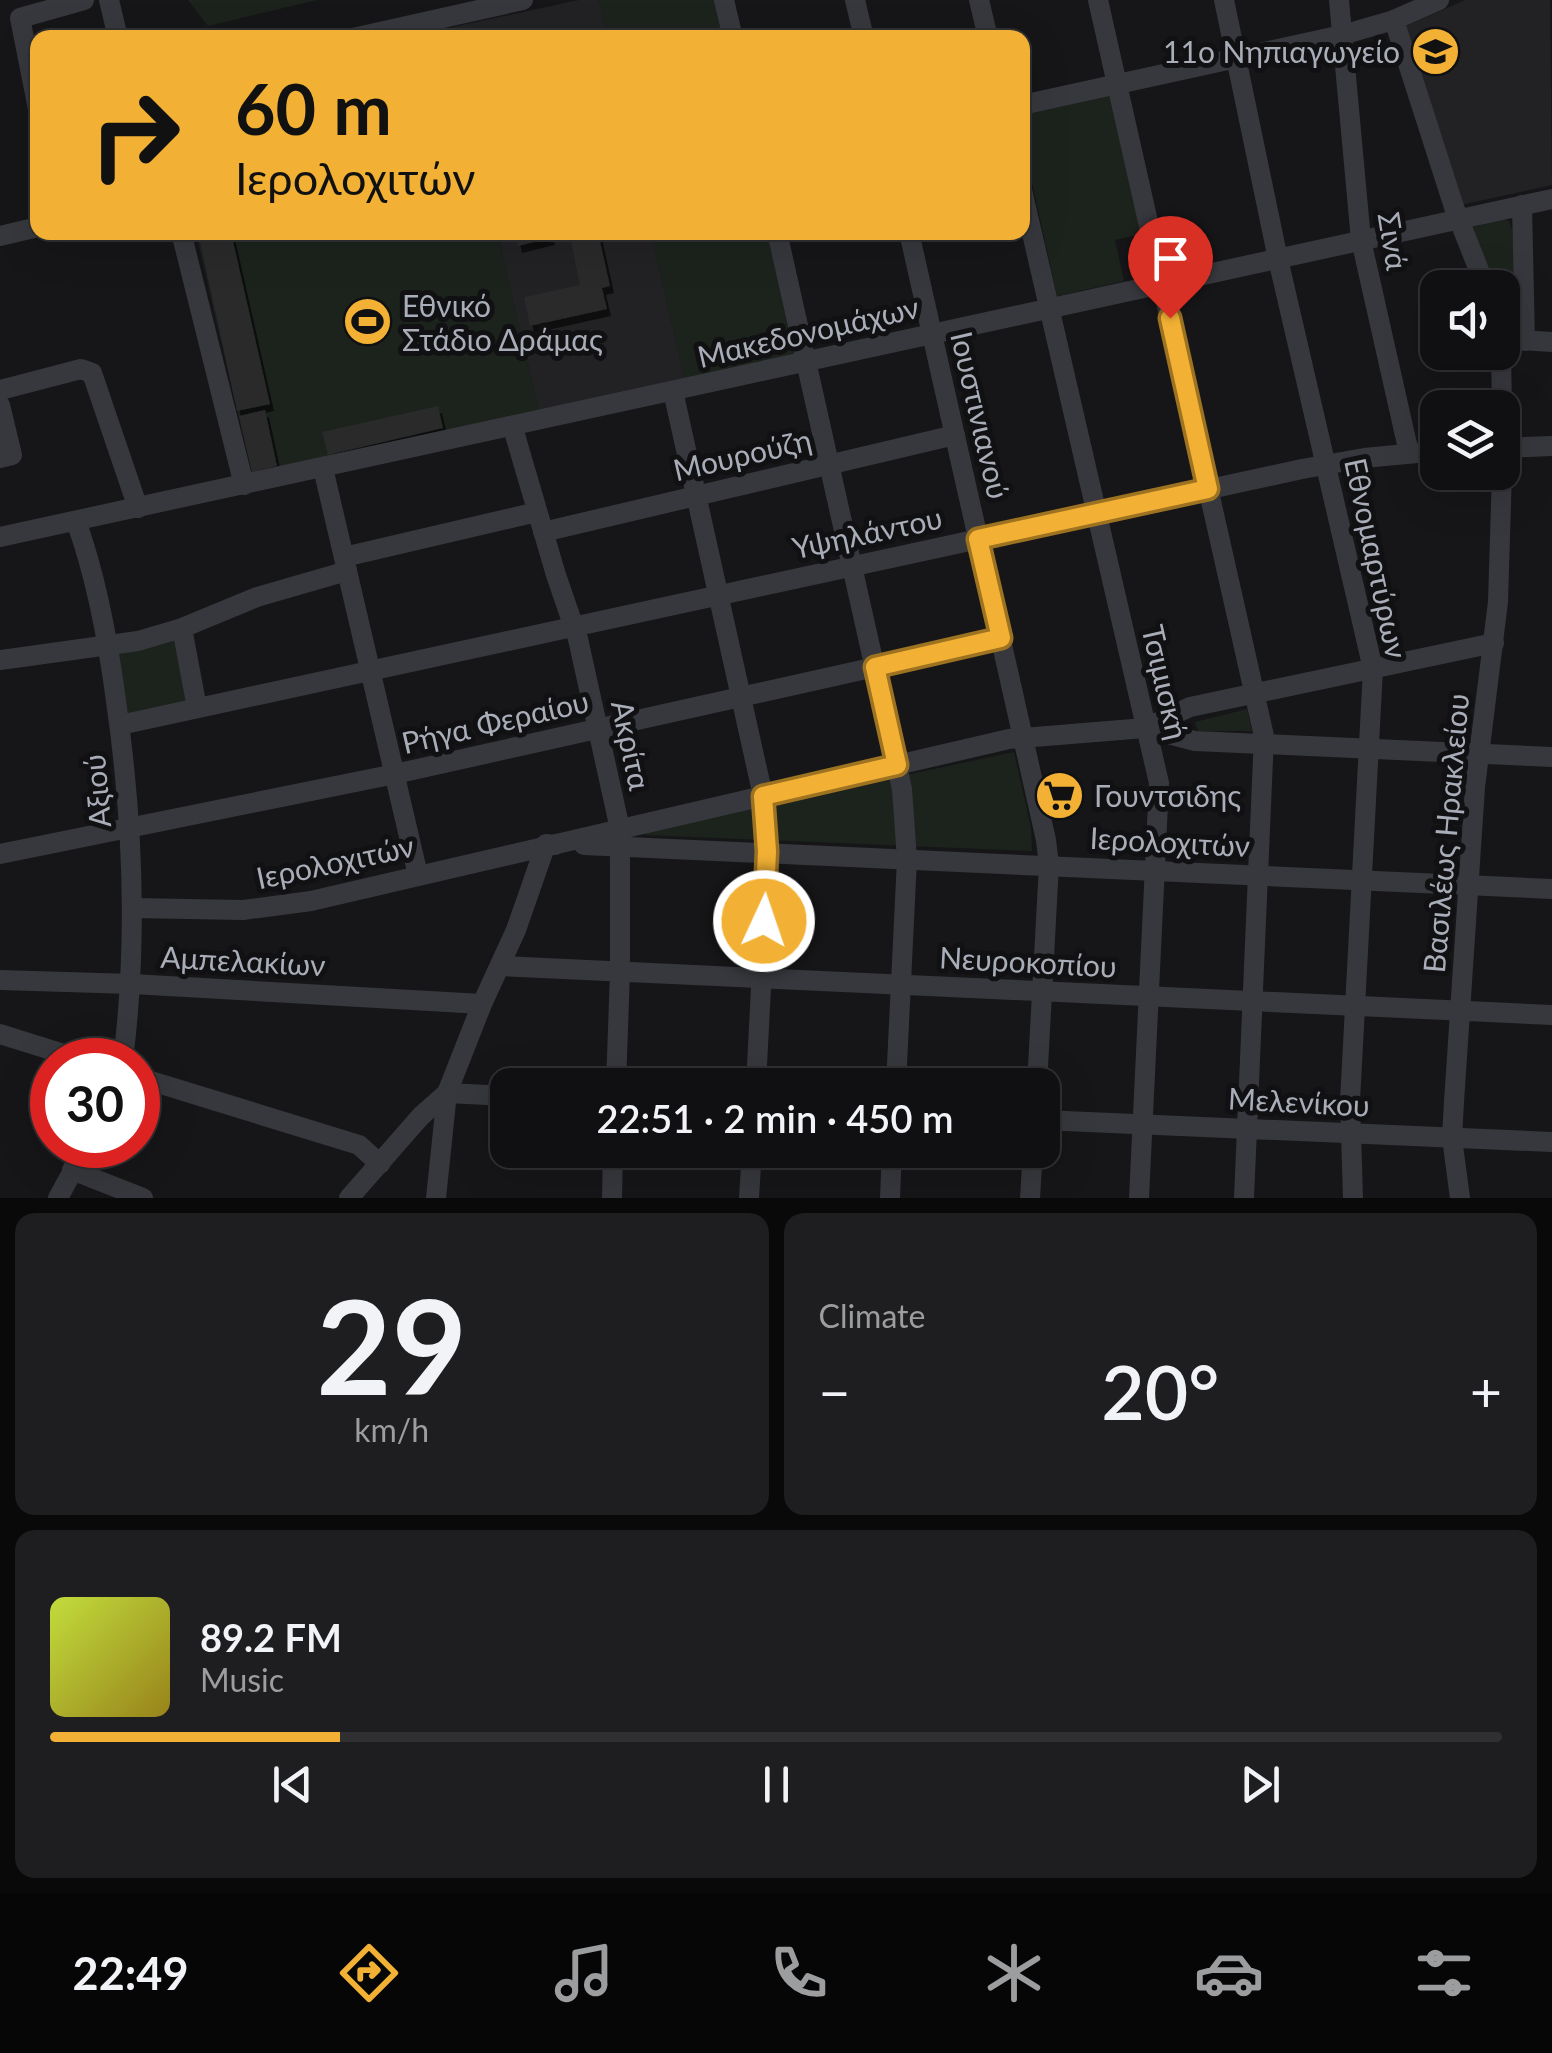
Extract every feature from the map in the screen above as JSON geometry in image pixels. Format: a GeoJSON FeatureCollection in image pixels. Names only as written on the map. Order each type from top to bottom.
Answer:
{"type":"FeatureCollection","features":[{"type":"Feature","properties":{"kind":"street"},"geometry":{"type":"LineString","coordinates":[[30,72],[19,20],[22,15],[84,0]]}},
{"type":"Feature","properties":{"kind":"street"},"geometry":{"type":"LineString","coordinates":[[110,0],[116,30]]}},
{"type":"Feature","properties":{"kind":"street"},"geometry":{"type":"LineString","coordinates":[[380,30],[455,7],[522,0]]}},
{"type":"Feature","properties":{"kind":"street"},"geometry":{"type":"LineString","coordinates":[[724,0],[731,30]]}},
{"type":"Feature","properties":{"kind":"street"},"geometry":{"type":"LineString","coordinates":[[856,0],[862,30]]}},
{"type":"Feature","properties":{"kind":"street"},"geometry":{"type":"LineString","coordinates":[[979,0],[986,30]]}},
{"type":"Feature","properties":{"kind":"street"},"geometry":{"type":"LineString","coordinates":[[1098,0],[1264,744],[1244,1198]]}},
{"type":"Feature","properties":{"kind":"street","name":"Εθνομαρτύρων"},"geometry":{"type":"LineString","coordinates":[[1224,0],[1278,259],[1373,669],[1350,1133],[1354,1198]]}},
{"type":"Feature","properties":{"kind":"street","name":"Σινά"},"geometry":{"type":"LineString","coordinates":[[1338,0],[1361,240],[1409,453]]}},
{"type":"Feature","properties":{"kind":"street"},"geometry":{"type":"LineString","coordinates":[[1030,103],[1342,35],[1394,20],[1439,0]]}},
{"type":"Feature","properties":{"kind":"street"},"geometry":{"type":"LineString","coordinates":[[1394,20],[1479,270]]}},
{"type":"Feature","properties":{"kind":"street","name":"Μακεδονομάχων"},"geometry":{"type":"LineString","coordinates":[[0,538],[1552,199]]}},
{"type":"Feature","properties":{"kind":"street"},"geometry":{"type":"LineString","coordinates":[[1522,205],[1525,340]]}},
{"type":"Feature","properties":{"kind":"street","name":"Τσιμισκή"},"geometry":{"type":"LineString","coordinates":[[1030,224],[1159,789],[1140,1198]]}},
{"type":"Feature","properties":{"kind":"street"},"geometry":{"type":"LineString","coordinates":[[0,236],[30,229]]}},
{"type":"Feature","properties":{"kind":"street"},"geometry":{"type":"LineString","coordinates":[[183,240],[244,485]]}},
{"type":"Feature","properties":{"kind":"street"},"geometry":{"type":"LineString","coordinates":[[779,240],[897,765],[907,859],[897,1068]]}},
{"type":"Feature","properties":{"kind":"street","name":"Ιουστινιανού"},"geometry":{"type":"LineString","coordinates":[[911,240],[1044,825],[1049,865],[1037,1068]]}},
{"type":"Feature","properties":{"kind":"street"},"geometry":{"type":"LineString","coordinates":[[1520,340],[1552,342]]}},
{"type":"Feature","properties":{"kind":"street"},"geometry":{"type":"LineString","coordinates":[[0,390],[89,370],[97,382],[138,508]]}},
{"type":"Feature","properties":{"kind":"street"},"geometry":{"type":"LineString","coordinates":[[674,392],[763,796],[767,851],[757,1068]]}},
{"type":"Feature","properties":{"kind":"street"},"geometry":{"type":"LineString","coordinates":[[1,411],[6,457]]}},
{"type":"Feature","properties":{"kind":"street","name":"Ακρίτα"},"geometry":{"type":"LineString","coordinates":[[513,428],[573,626],[621,837],[617,1068]]}},
{"type":"Feature","properties":{"kind":"street","name":"Μουρούζη"},"geometry":{"type":"LineString","coordinates":[[0,660],[108,646],[182,628],[346,564],[540,522],[698,496],[955,435]]}},
{"type":"Feature","properties":{"kind":"street"},"geometry":{"type":"LineString","coordinates":[[1520,447],[1552,446]]}},
{"type":"Feature","properties":{"kind":"street","name":"Υψηλάντου"},"geometry":{"type":"LineString","coordinates":[[120,725],[1208,489],[1326,465],[1420,453]]}},
{"type":"Feature","properties":{"kind":"street"},"geometry":{"type":"LineString","coordinates":[[323,468],[418,875]]}},
{"type":"Feature","properties":{"kind":"street","name":"Βασιλέως Ηρακλείου"},"geometry":{"type":"LineString","coordinates":[[1460,1198],[1452,1138],[1459,1011],[1480,754],[1494,643],[1502,490]]}},
{"type":"Feature","properties":{"kind":"street","name":"Αξιού"},"geometry":{"type":"LineString","coordinates":[[76,521],[94,580],[120,725],[133,908],[132,984],[126,1038]]}},
{"type":"Feature","properties":{"kind":"street"},"geometry":{"type":"LineString","coordinates":[[182,628],[197,708]]}},
{"type":"Feature","properties":{"kind":"street","name":"Ρήγα Φεραίου"},"geometry":{"type":"LineString","coordinates":[[0,854],[394,774],[1001,638]]}},
{"type":"Feature","properties":{"kind":"street"},"geometry":{"type":"LineString","coordinates":[[1145,728],[1184,709],[1494,643]]}},
{"type":"Feature","properties":{"kind":"street"},"geometry":{"type":"LineString","coordinates":[[1145,728],[1195,742],[1552,757]]}},
{"type":"Feature","properties":{"kind":"street","name":"Ιερολοχιτών"},"geometry":{"type":"LineString","coordinates":[[133,908],[264,909],[311,901],[546,844],[621,837],[763,796],[1024,737],[1145,728]]}},
{"type":"Feature","properties":{"kind":"street","name":"Ιερολοχιτών"},"geometry":{"type":"LineString","coordinates":[[621,837],[907,859],[1552,889]]}},
{"type":"Feature","properties":{"kind":"street"},"geometry":{"type":"LineString","coordinates":[[436,1198],[447,1093],[546,844]]}},
{"type":"Feature","properties":{"kind":"street","name":"Νευροκοπίου"},"geometry":{"type":"LineString","coordinates":[[500,966],[1552,1016]]}},
{"type":"Feature","properties":{"kind":"street","name":"Αμπελακίων"},"geometry":{"type":"LineString","coordinates":[[0,980],[482,1004]]}},
{"type":"Feature","properties":{"kind":"street"},"geometry":{"type":"LineString","coordinates":[[0,1034],[30,1043]]}},
{"type":"Feature","properties":{"kind":"street"},"geometry":{"type":"LineString","coordinates":[[160,1084],[359,1145],[380,1164]]}},
{"type":"Feature","properties":{"kind":"street"},"geometry":{"type":"LineString","coordinates":[[350,1198],[421,1116],[447,1093],[490,1095]]}},
{"type":"Feature","properties":{"kind":"street","name":"Μελενίκου"},"geometry":{"type":"LineString","coordinates":[[1060,1121],[1552,1142]]}},
{"type":"Feature","properties":{"kind":"street"},"geometry":{"type":"LineString","coordinates":[[612,1198],[613,1168]]}},
{"type":"Feature","properties":{"kind":"street"},"geometry":{"type":"LineString","coordinates":[[749,1198],[751,1168]]}},
{"type":"Feature","properties":{"kind":"street"},"geometry":{"type":"LineString","coordinates":[[890,1198],[891,1168]]}},
{"type":"Feature","properties":{"kind":"street"},"geometry":{"type":"LineString","coordinates":[[1030,1198],[1032,1168]]}},
{"type":"Feature","properties":{"kind":"street"},"geometry":{"type":"LineString","coordinates":[[58,1198],[72,1170],[142,1198]]}},
{"type":"Feature","properties":{"kind":"shaded area"},"geometry":{"type":"Polygon","coordinates":[[[188,0],[317,0],[208,26],[188,0]]]}},
{"type":"Feature","properties":{"kind":"shaded area"},"geometry":{"type":"Polygon","coordinates":[[[579,0],[599,0],[605,30],[449,30],[579,0]]]}},
{"type":"Feature","properties":{"kind":"shaded area"},"geometry":{"type":"Polygon","coordinates":[[[599,0],[715,0],[721,30],[605,30],[599,0]]]}},
{"type":"Feature","properties":{"kind":"shaded area"},"geometry":{"type":"Polygon","coordinates":[[[1465,0],[1550,0],[1552,185],[1461,205],[1404,27],[1465,0]]]}},
{"type":"Feature","properties":{"kind":"shaded area"},"geometry":{"type":"Polygon","coordinates":[[[1111,96],[1141,234],[1115,240],[1124,281],[1057,296],[1030,173],[1030,113],[1111,96]]]}},
{"type":"Feature","properties":{"kind":"shaded area"},"geometry":{"type":"Polygon","coordinates":[[[1502,218],[1509,221],[1515,270],[1486,270],[1472,228],[1502,218]]]}},
{"type":"Feature","properties":{"kind":"shaded area","name":"Εθνικό Στάδιο Δράμας"},"geometry":{"type":"Polygon","coordinates":[[[198,240],[499,240],[539,412],[252,474],[198,240]]]}},
{"type":"Feature","properties":{"kind":"shaded area"},"geometry":{"type":"Polygon","coordinates":[[[499,240],[653,240],[685,380],[539,412],[499,240]]]}},
{"type":"Feature","properties":{"kind":"shaded area"},"geometry":{"type":"Polygon","coordinates":[[[653,240],[769,240],[794,354],[685,380],[653,240]]]}},
{"type":"Feature","properties":{"kind":"shaded area"},"geometry":{"type":"Polygon","coordinates":[[[178,635],[191,702],[126,716],[117,652],[178,635]]]}},
{"type":"Feature","properties":{"kind":"shaded area"},"geometry":{"type":"Polygon","coordinates":[[[1247,709],[1252,731],[1198,731],[1195,722],[1247,709]]]}},
{"type":"Feature","properties":{"kind":"shaded area"},"geometry":{"type":"Polygon","coordinates":[[[1014,752],[1031,828],[1032,851],[645,835],[643,831],[1014,752]]]}},
{"type":"Feature","properties":{"kind":"building"},"geometry":{"type":"Polygon","coordinates":[[[200,240],[233,240],[270,404],[237,411],[200,240]]]}},
{"type":"Feature","properties":{"kind":"building"},"geometry":{"type":"Polygon","coordinates":[[[517,240],[543,240],[518,246],[517,240]]]}},
{"type":"Feature","properties":{"kind":"building"},"geometry":{"type":"Polygon","coordinates":[[[571,240],[600,240],[610,286],[602,288],[607,309],[530,326],[524,297],[580,285],[571,240]]]}},
{"type":"Feature","properties":{"kind":"building"},"geometry":{"type":"Polygon","coordinates":[[[438,406],[443,428],[328,455],[322,432],[438,406]]]}},
{"type":"Feature","properties":{"kind":"building"},"geometry":{"type":"Polygon","coordinates":[[[265,410],[277,466],[252,472],[239,416],[265,410]]]}},
{"type":"Feature","properties":{"kind":"place","name":"11ο Νηπιαγωγείο"},"geometry":{"type":"Point","coordinates":[1435,51]}},
{"type":"Feature","properties":{"kind":"place","name":"Εθνικό Στάδιο Δράμας"},"geometry":{"type":"Point","coordinates":[367,322]}},
{"type":"Feature","properties":{"kind":"place","name":"Γουντσιδης"},"geometry":{"type":"Point","coordinates":[1059,795]}},
{"type":"Feature","properties":{"kind":"route"},"geometry":{"type":"LineString","coordinates":[[764,921],[767,851],[763,796],[897,765],[875,667],[1001,638],[978,539],[1208,489],[1170,318]]}}]}
